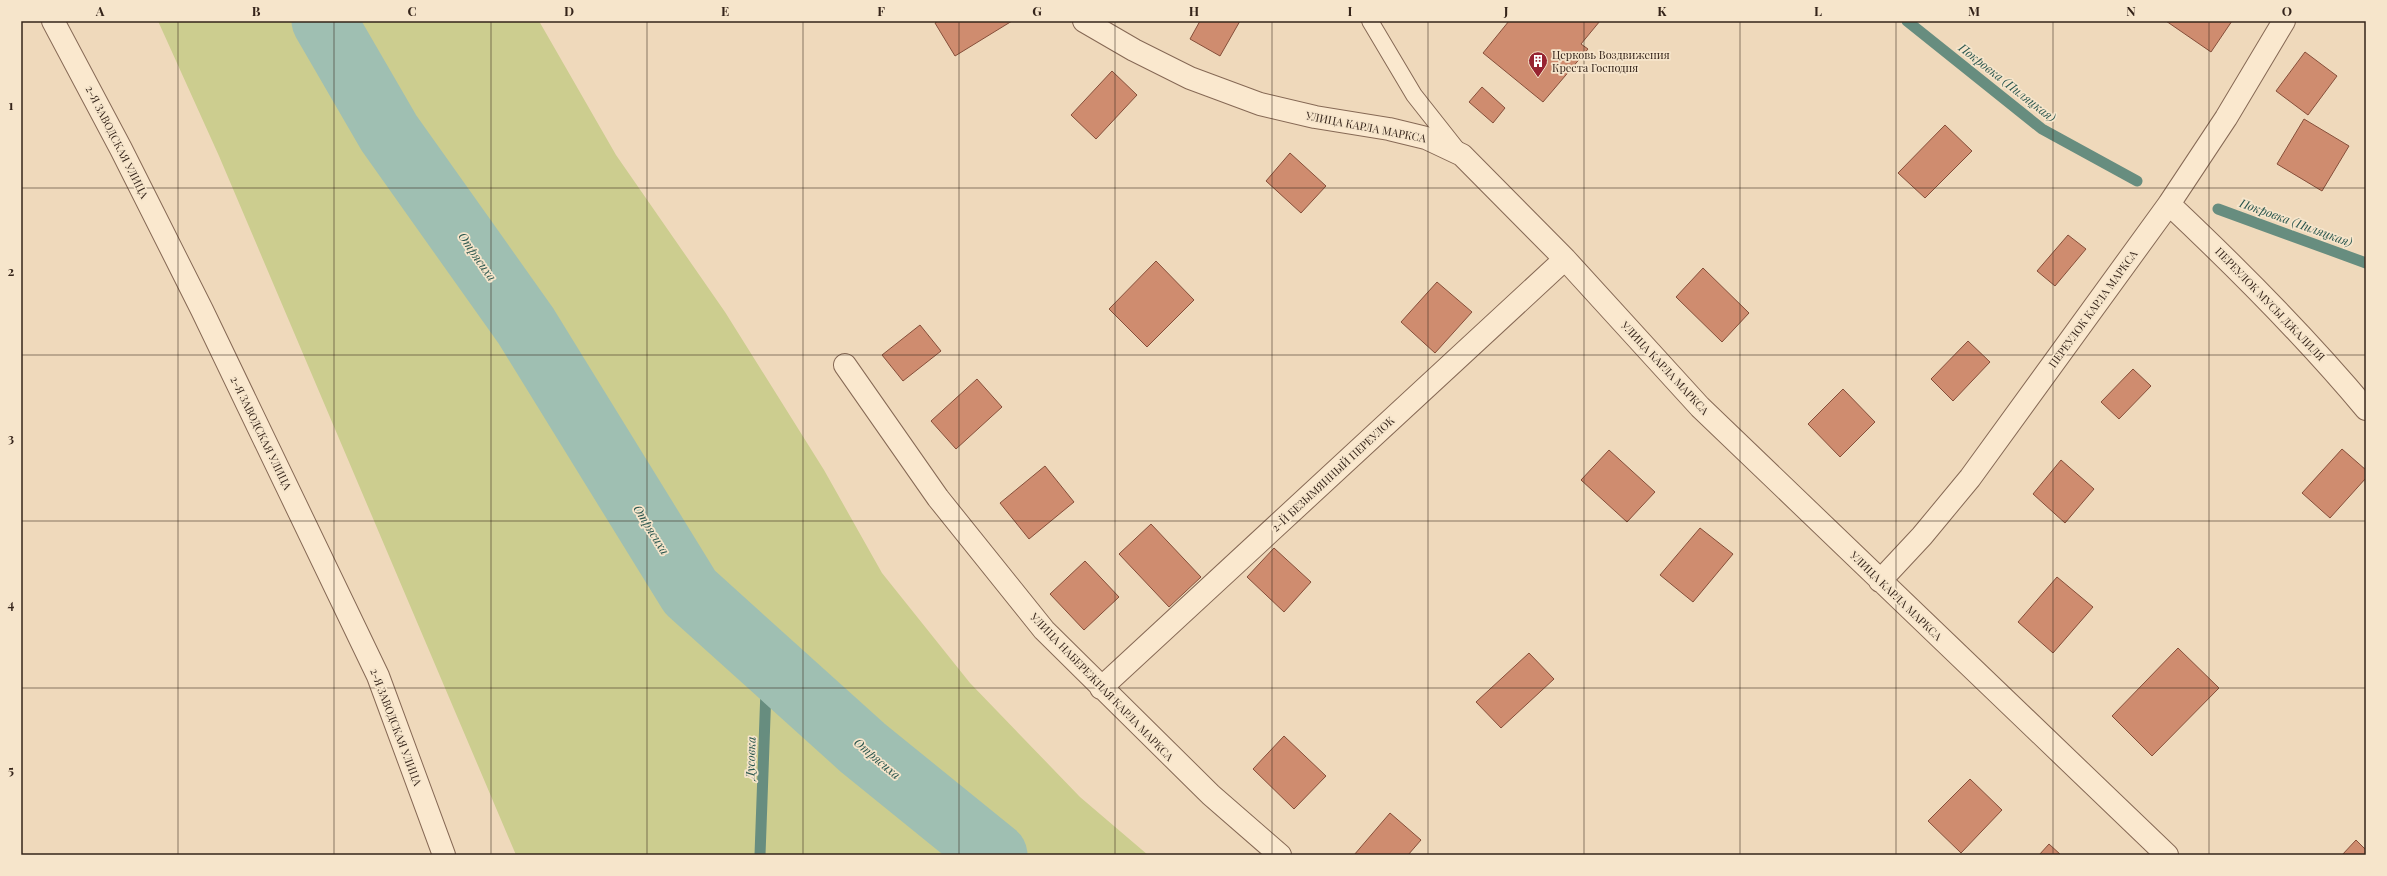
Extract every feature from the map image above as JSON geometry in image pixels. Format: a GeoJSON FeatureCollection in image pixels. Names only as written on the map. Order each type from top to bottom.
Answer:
{"type":"FeatureCollection","features":[{"type":"Feature","properties":{"kind":"street","name":"2-Я ЗАВОДСКАЯ УЛИЦА"},"geometry":{"type":"LineString","coordinates":[[54,21],[121,149],[202,310],[378,676],[444,855]]}},
{"type":"Feature","properties":{"kind":"street","name":"УЛИЦА КАРЛА МАРКСА"},"geometry":{"type":"LineString","coordinates":[[1084,21],[1134,50],[1190,78],[1260,104],[1315,117],[1389,129],[1426,138],[1462,154],[1485,175],[1566,259],[1700,407],[2167,855]]}},
{"type":"Feature","properties":{"kind":"street","name":"ПЕРЕУЛОК КАРЛА МАРКСА"},"geometry":{"type":"LineString","coordinates":[[1880,581],[1922,536],[1970,478],[2169,204],[2226,118],[2284,21]]}},
{"type":"Feature","properties":{"kind":"street","name":"ПЕРЕУЛОК МУСЫ ДЖАЛИЛЯ"},"geometry":{"type":"LineString","coordinates":[[2169,204],[2283,315],[2366,408]]}},
{"type":"Feature","properties":{"kind":"street","name":"2-Й БЕЗЫМЯННЫЙ ПЕРЕУЛОК"},"geometry":{"type":"LineString","coordinates":[[1101,688],[1566,259]]}},
{"type":"Feature","properties":{"kind":"street","name":"УЛИЦА НАБЕРЕЖНАЯ КАРЛА МАРКСА"},"geometry":{"type":"LineString","coordinates":[[845,365],[947,510],[1044,630],[1211,795],[1280,855]]}},
{"type":"Feature","properties":{"kind":"lane"},"geometry":{"type":"LineString","coordinates":[[1370,21],[1414,95],[1462,154]]}},
{"type":"Feature","properties":{"kind":"green space"},"geometry":{"type":"Polygon","coordinates":[[[158,21],[539,21],[616,155],[725,312],[824,470],[882,573],[970,683],[1080,797],[1148,855],[516,855],[219,156],[158,21]]]}},
{"type":"Feature","properties":{"kind":"building"},"geometry":{"type":"Polygon","coordinates":[[[938,21],[1012,21],[955,56],[935,23],[938,21]]]}},
{"type":"Feature","properties":{"kind":"building"},"geometry":{"type":"Polygon","coordinates":[[[1200,21],[1240,21],[1220,56],[1190,39],[1200,21]]]}},
{"type":"Feature","properties":{"kind":"building","name":"Церковь Воздвижения Креста Господня"},"geometry":{"type":"Polygon","coordinates":[[[1509,21],[1600,21],[1581,44],[1588,49],[1543,102],[1483,53],[1509,21]]]}},
{"type":"Feature","properties":{"kind":"building"},"geometry":{"type":"Polygon","coordinates":[[[2166,21],[2232,21],[2211,52],[2166,21]]]}},
{"type":"Feature","properties":{"kind":"building"},"geometry":{"type":"Polygon","coordinates":[[[2305,52],[2337,76],[2308,115],[2276,91],[2305,52]]]}},
{"type":"Feature","properties":{"kind":"building"},"geometry":{"type":"Polygon","coordinates":[[[1112,71],[1137,95],[1096,139],[1071,115],[1112,71]]]}},
{"type":"Feature","properties":{"kind":"building"},"geometry":{"type":"Polygon","coordinates":[[[1482,87],[1505,108],[1493,123],[1469,102],[1482,87]]]}},
{"type":"Feature","properties":{"kind":"building"},"geometry":{"type":"Polygon","coordinates":[[[2304,119],[2349,146],[2322,191],[2277,164],[2304,119]]]}},
{"type":"Feature","properties":{"kind":"building"},"geometry":{"type":"Polygon","coordinates":[[[1945,125],[1972,151],[1925,198],[1898,173],[1945,125]]]}},
{"type":"Feature","properties":{"kind":"building"},"geometry":{"type":"Polygon","coordinates":[[[1290,153],[1326,186],[1301,213],[1266,181],[1290,153]]]}},
{"type":"Feature","properties":{"kind":"building"},"geometry":{"type":"Polygon","coordinates":[[[2068,235],[2086,249],[2055,286],[2037,271],[2068,235]]]}},
{"type":"Feature","properties":{"kind":"building"},"geometry":{"type":"Polygon","coordinates":[[[1156,261],[1194,300],[1147,347],[1109,309],[1156,261]]]}},
{"type":"Feature","properties":{"kind":"building"},"geometry":{"type":"Polygon","coordinates":[[[1703,268],[1749,313],[1722,342],[1676,297],[1703,268]]]}},
{"type":"Feature","properties":{"kind":"building"},"geometry":{"type":"Polygon","coordinates":[[[1437,282],[1472,312],[1435,353],[1401,322],[1437,282]]]}},
{"type":"Feature","properties":{"kind":"building"},"geometry":{"type":"Polygon","coordinates":[[[920,325],[941,351],[903,381],[882,355],[920,325]]]}},
{"type":"Feature","properties":{"kind":"building"},"geometry":{"type":"Polygon","coordinates":[[[1968,341],[1990,362],[1953,401],[1931,379],[1968,341]]]}},
{"type":"Feature","properties":{"kind":"building"},"geometry":{"type":"Polygon","coordinates":[[[2133,369],[2151,386],[2119,419],[2101,402],[2133,369]]]}},
{"type":"Feature","properties":{"kind":"building"},"geometry":{"type":"Polygon","coordinates":[[[977,379],[1002,407],[956,449],[931,421],[977,379]]]}},
{"type":"Feature","properties":{"kind":"building"},"geometry":{"type":"Polygon","coordinates":[[[1843,389],[1875,422],[1840,457],[1808,424],[1843,389]]]}},
{"type":"Feature","properties":{"kind":"building"},"geometry":{"type":"Polygon","coordinates":[[[2342,449],[2366,470],[2366,478],[2330,518],[2302,493],[2342,449]]]}},
{"type":"Feature","properties":{"kind":"building"},"geometry":{"type":"Polygon","coordinates":[[[1609,450],[1655,492],[1627,522],[1581,480],[1609,450]]]}},
{"type":"Feature","properties":{"kind":"building"},"geometry":{"type":"Polygon","coordinates":[[[2061,460],[2094,489],[2065,523],[2033,494],[2061,460]]]}},
{"type":"Feature","properties":{"kind":"building"},"geometry":{"type":"Polygon","coordinates":[[[1045,466],[1074,502],[1029,539],[1000,503],[1045,466]]]}},
{"type":"Feature","properties":{"kind":"building"},"geometry":{"type":"Polygon","coordinates":[[[1151,524],[1201,577],[1169,607],[1119,554],[1151,524]]]}},
{"type":"Feature","properties":{"kind":"building"},"geometry":{"type":"Polygon","coordinates":[[[1700,528],[1733,554],[1693,602],[1660,575],[1700,528]]]}},
{"type":"Feature","properties":{"kind":"building"},"geometry":{"type":"Polygon","coordinates":[[[1274,548],[1311,582],[1284,612],[1247,577],[1274,548]]]}},
{"type":"Feature","properties":{"kind":"building"},"geometry":{"type":"Polygon","coordinates":[[[1085,561],[1119,597],[1084,630],[1050,594],[1085,561]]]}},
{"type":"Feature","properties":{"kind":"building"},"geometry":{"type":"Polygon","coordinates":[[[2057,577],[2093,607],[2053,653],[2018,622],[2057,577]]]}},
{"type":"Feature","properties":{"kind":"building"},"geometry":{"type":"Polygon","coordinates":[[[2178,648],[2219,688],[2152,756],[2112,716],[2178,648]]]}},
{"type":"Feature","properties":{"kind":"building"},"geometry":{"type":"Polygon","coordinates":[[[1529,653],[1554,679],[1501,728],[1476,702],[1529,653]]]}},
{"type":"Feature","properties":{"kind":"building"},"geometry":{"type":"Polygon","coordinates":[[[1284,736],[1326,776],[1294,809],[1253,769],[1284,736]]]}},
{"type":"Feature","properties":{"kind":"building"},"geometry":{"type":"Polygon","coordinates":[[[1970,779],[2002,810],[1961,853],[1928,821],[1970,779]]]}},
{"type":"Feature","properties":{"kind":"building"},"geometry":{"type":"Polygon","coordinates":[[[1390,813],[1421,840],[1408,855],[1354,855],[1390,813]]]}},
{"type":"Feature","properties":{"kind":"building"},"geometry":{"type":"Polygon","coordinates":[[[2356,840],[2366,850],[2366,855],[2342,855],[2356,840]]]}},
{"type":"Feature","properties":{"kind":"building"},"geometry":{"type":"Polygon","coordinates":[[[2049,844],[2061,855],[2039,855],[2049,844]]]}},
{"type":"Feature","properties":{"kind":"waterway","name":"Отрясиха"},"geometry":{"type":"LineString","coordinates":[[324,21],[389,133],[526,326],[690,592],[863,748],[995,855]]}},
{"type":"Feature","properties":{"kind":"waterway","name":"Покровка (Пиляцкая)"},"geometry":{"type":"LineString","coordinates":[[1907,21],[2042,129],[2137,181]]}},
{"type":"Feature","properties":{"kind":"waterway","name":"Покровка (Пиляцкая)"},"geometry":{"type":"LineString","coordinates":[[2218,209],[2366,263]]}},
{"type":"Feature","properties":{"kind":"waterway","name":"Дусовка"},"geometry":{"type":"LineString","coordinates":[[760,855],[767,662]]}},
{"type":"Feature","properties":{"kind":"place","name":"Церковь Воздвижения Креста Господня"},"geometry":{"type":"Point","coordinates":[1538,78]}}]}
